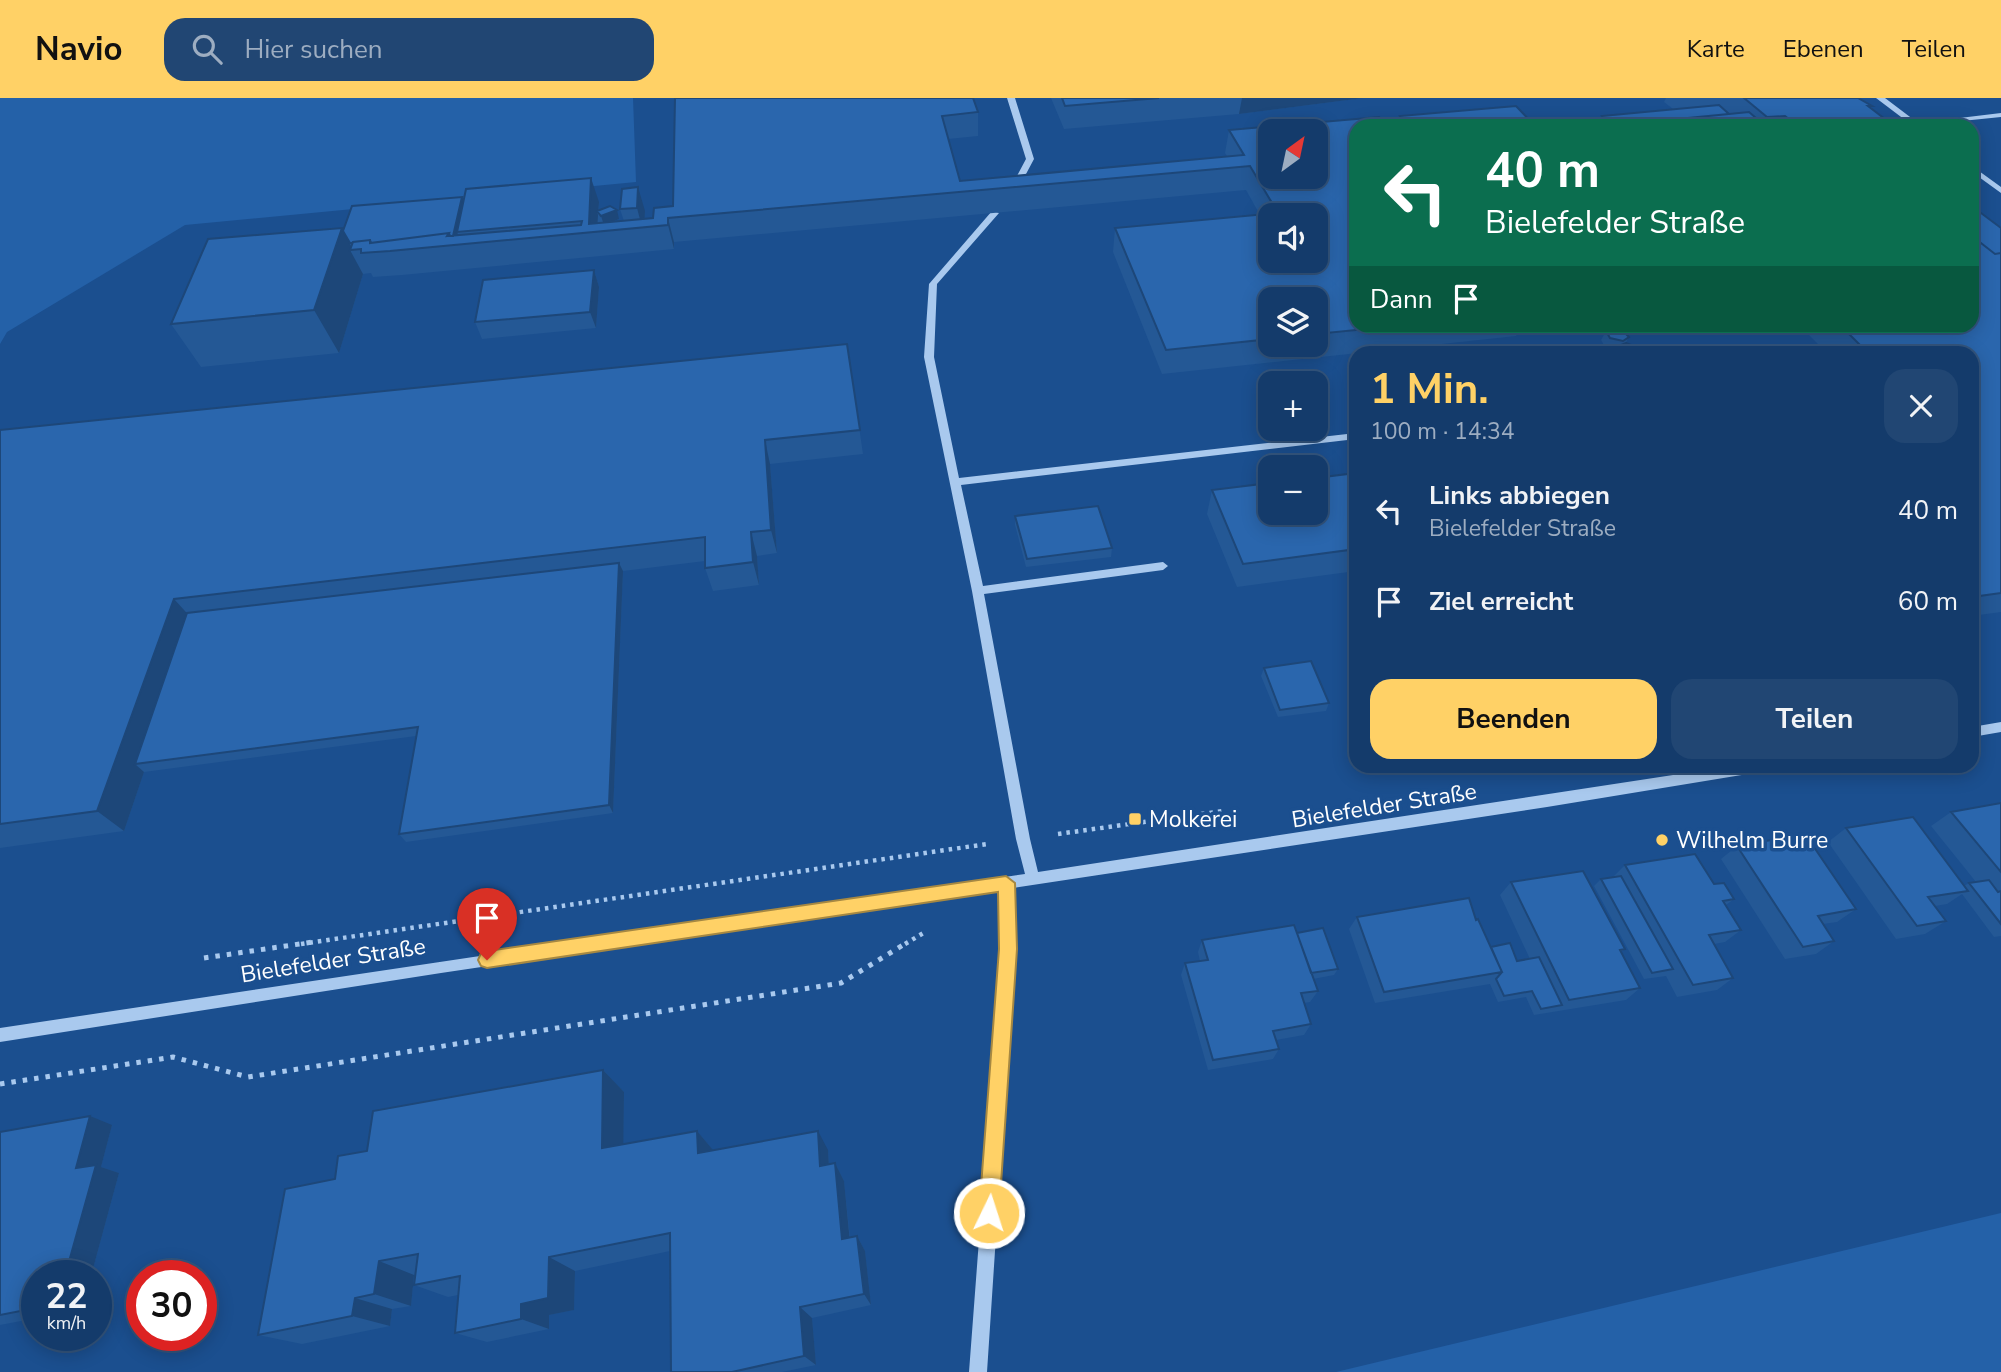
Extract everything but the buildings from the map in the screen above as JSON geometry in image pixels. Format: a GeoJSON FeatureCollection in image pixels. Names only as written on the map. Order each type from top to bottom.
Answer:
{"type":"FeatureCollection","features":[{"type":"Feature","properties":{"kind":"street"},"geometry":{"type":"LineString","coordinates":[[1005,200],[1030,159],[1011,98]]}},
{"type":"Feature","properties":{"kind":"street"},"geometry":{"type":"LineString","coordinates":[[1880,98],[1909,119]]}},
{"type":"Feature","properties":{"kind":"street"},"geometry":{"type":"LineString","coordinates":[[1967,119],[2001,115]]}},
{"type":"Feature","properties":{"kind":"street"},"geometry":{"type":"LineString","coordinates":[[1979,174],[2001,191]]}},
{"type":"Feature","properties":{"kind":"street"},"geometry":{"type":"LineString","coordinates":[[995,213],[933,284],[929,357],[978,590],[1023,839],[1033,879]]}},
{"type":"Feature","properties":{"kind":"street"},"geometry":{"type":"LineString","coordinates":[[956,482],[1349,437]]}},
{"type":"Feature","properties":{"kind":"street"},"geometry":{"type":"LineString","coordinates":[[978,590],[1163,566]]}},
{"type":"Feature","properties":{"kind":"street"},"geometry":{"type":"LineString","coordinates":[[1979,731],[2001,727]]}},
{"type":"Feature","properties":{"kind":"street","name":"Bielefelder Straße"},"geometry":{"type":"LineString","coordinates":[[0,1035],[1006,883],[1364,832],[1725,773]]}},
{"type":"Feature","properties":{"kind":"street"},"geometry":{"type":"LineString","coordinates":[[978,1372],[1008,949],[1006,883]]}},
{"type":"Feature","properties":{"kind":"path"},"geometry":{"type":"LineString","coordinates":[[204,958],[1228,811]]}},
{"type":"Feature","properties":{"kind":"path"},"geometry":{"type":"LineString","coordinates":[[0,1084],[173,1057],[248,1077],[841,983],[935,926]]}},
{"type":"Feature","properties":{"kind":"shaded area"},"geometry":{"type":"Polygon","coordinates":[[[0,98],[633,98],[636,182],[185,225],[7,332],[0,344],[0,98]]]}},
{"type":"Feature","properties":{"kind":"shaded area"},"geometry":{"type":"Polygon","coordinates":[[[2001,1213],[2001,1372],[1336,1372],[2001,1213]]]}},
{"type":"Feature","properties":{"kind":"place","name":"Molkerei"},"geometry":{"type":"Point","coordinates":[1135,819]}},
{"type":"Feature","properties":{"kind":"place","name":"Wilhelm Burre"},"geometry":{"type":"Point","coordinates":[1662,840]}},
{"type":"Feature","properties":{"kind":"route"},"geometry":{"type":"LineString","coordinates":[[487,960],[1006,883],[1008,949],[989,1213]]}}]}
